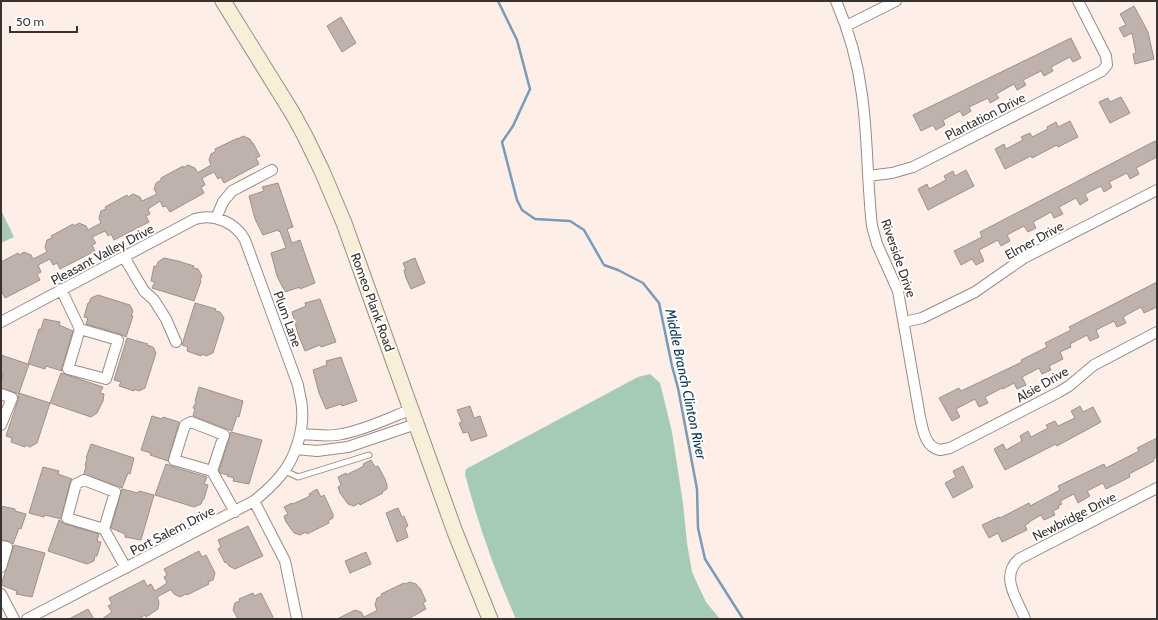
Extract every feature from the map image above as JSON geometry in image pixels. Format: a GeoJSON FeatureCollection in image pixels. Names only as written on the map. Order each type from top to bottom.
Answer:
{"type":"FeatureCollection","features":[{"type":"Feature","properties":{"kind":"main road","name":"Romeo Plank Road"},"geometry":{"type":"LineString","coordinates":[[223,1],[279,91],[312,149],[344,223],[455,532],[490,619]]}},
{"type":"Feature","properties":{"kind":"street","name":"Riverside Drive"},"geometry":{"type":"LineString","coordinates":[[836,1],[846,26],[862,95],[871,216],[874,235],[898,290],[922,426],[930,445],[937,449]]}},
{"type":"Feature","properties":{"kind":"street"},"geometry":{"type":"LineString","coordinates":[[846,26],[896,1]]}},
{"type":"Feature","properties":{"kind":"street","name":"Plantation Drive"},"geometry":{"type":"LineString","coordinates":[[868,176],[892,173],[913,167],[1105,68],[1106,56],[1078,1]]}},
{"type":"Feature","properties":{"kind":"street"},"geometry":{"type":"LineString","coordinates":[[216,218],[223,202],[232,191],[272,170]]}},
{"type":"Feature","properties":{"kind":"street","name":"Elmer Drive"},"geometry":{"type":"LineString","coordinates":[[904,322],[926,317],[975,292],[1024,258],[1156,194]]}},
{"type":"Feature","properties":{"kind":"street","name":"Pleasant Valley Drive"},"geometry":{"type":"LineString","coordinates":[[1,322],[195,219],[208,217],[226,222]]}},
{"type":"Feature","properties":{"kind":"street","name":"Plum Lane"},"geometry":{"type":"LineString","coordinates":[[226,222],[232,225],[246,240],[298,385],[302,410],[301,434]]}},
{"type":"Feature","properties":{"kind":"street"},"geometry":{"type":"LineString","coordinates":[[124,257],[144,291],[154,300],[166,319],[176,342]]}},
{"type":"Feature","properties":{"kind":"street"},"geometry":{"type":"LineString","coordinates":[[61,290],[80,329],[68,369],[106,379],[118,340],[80,329]]}},
{"type":"Feature","properties":{"kind":"street","name":"Alsie Drive"},"geometry":{"type":"LineString","coordinates":[[937,449],[944,450],[950,448],[1059,392],[1069,386],[1094,365],[1157,332]]}},
{"type":"Feature","properties":{"kind":"street"},"geometry":{"type":"LineString","coordinates":[[1,394],[12,398],[1,425]]}},
{"type":"Feature","properties":{"kind":"street"},"geometry":{"type":"LineString","coordinates":[[301,434],[321,436],[342,434],[368,426],[414,417]]}},
{"type":"Feature","properties":{"kind":"street"},"geometry":{"type":"LineString","coordinates":[[296,449],[317,451],[348,447],[414,417]]}},
{"type":"Feature","properties":{"kind":"street"},"geometry":{"type":"LineString","coordinates":[[212,471],[224,435],[191,422],[185,425],[174,460],[212,471],[235,512]]}},
{"type":"Feature","properties":{"kind":"street","name":"Port Salem Drive"},"geometry":{"type":"LineString","coordinates":[[27,619],[254,501],[285,471],[296,449],[301,434]]}},
{"type":"Feature","properties":{"kind":"street"},"geometry":{"type":"LineString","coordinates":[[104,529],[115,492],[84,480],[76,484],[67,518],[104,529],[126,568]]}},
{"type":"Feature","properties":{"kind":"street","name":"Newbridge Drive"},"geometry":{"type":"LineString","coordinates":[[1025,619],[1010,584],[1011,568],[1019,559],[1157,488]]}},
{"type":"Feature","properties":{"kind":"street"},"geometry":{"type":"LineString","coordinates":[[254,501],[285,561],[297,619]]}},
{"type":"Feature","properties":{"kind":"street"},"geometry":{"type":"LineString","coordinates":[[1,546],[7,547],[1,567]]}},
{"type":"Feature","properties":{"kind":"street"},"geometry":{"type":"LineString","coordinates":[[1,594],[14,619]]}},
{"type":"Feature","properties":{"kind":"lane"},"geometry":{"type":"LineString","coordinates":[[285,471],[298,477],[370,455]]}},
{"type":"Feature","properties":{"kind":"green space"},"geometry":{"type":"Polygon","coordinates":[[[1,210],[14,237],[1,243],[1,210]]]}},
{"type":"Feature","properties":{"kind":"green space"},"geometry":{"type":"Polygon","coordinates":[[[650,374],[660,383],[672,432],[692,572],[706,602],[720,619],[516,619],[494,566],[481,529],[465,474],[466,469],[638,377],[650,374]]]}},
{"type":"Feature","properties":{"kind":"building"},"geometry":{"type":"Polygon","coordinates":[[[1134,6],[1148,32],[1154,59],[1135,64],[1133,54],[1136,53],[1132,33],[1124,37],[1119,28],[1126,25],[1120,14],[1134,6]]]}},
{"type":"Feature","properties":{"kind":"building"},"geometry":{"type":"Polygon","coordinates":[[[341,17],[356,43],[342,52],[327,26],[341,17]]]}},
{"type":"Feature","properties":{"kind":"building"},"geometry":{"type":"Polygon","coordinates":[[[1071,38],[1081,58],[1073,62],[1070,57],[1051,67],[1053,71],[1044,76],[1041,71],[1023,80],[1026,85],[1017,90],[1014,84],[996,94],[999,98],[990,103],[988,98],[969,107],[971,111],[963,116],[960,111],[943,120],[945,125],[936,130],[933,125],[921,131],[913,115],[1071,38]]]}},
{"type":"Feature","properties":{"kind":"building"},"geometry":{"type":"Polygon","coordinates":[[[1121,97],[1130,113],[1110,123],[1099,102],[1108,98],[1110,102],[1121,97]]]}},
{"type":"Feature","properties":{"kind":"building"},"geometry":{"type":"Polygon","coordinates":[[[1070,121],[1078,137],[1058,147],[1057,145],[1032,158],[1031,156],[1005,169],[995,149],[1004,144],[1006,149],[1023,140],[1021,137],[1030,133],[1032,137],[1048,129],[1047,127],[1056,122],[1058,127],[1070,121]]]}},
{"type":"Feature","properties":{"kind":"building"},"geometry":{"type":"Polygon","coordinates":[[[243,136],[250,139],[253,143],[260,156],[256,158],[259,164],[224,183],[221,177],[218,179],[214,172],[202,178],[205,185],[201,187],[204,193],[170,212],[166,206],[163,207],[160,201],[148,209],[150,214],[146,216],[149,222],[114,240],[111,234],[108,236],[105,231],[92,237],[96,243],[92,245],[95,251],[60,269],[57,263],[53,265],[50,259],[38,265],[41,272],[37,274],[40,280],[5,298],[1,290],[1,262],[18,253],[19,255],[24,252],[31,255],[33,259],[47,252],[45,247],[47,240],[52,238],[51,236],[73,224],[74,226],[79,223],[86,226],[88,230],[101,223],[99,218],[101,211],[106,209],[105,207],[127,195],[128,197],[133,194],[140,197],[142,201],[157,194],[154,189],[156,183],[161,180],[161,178],[183,166],[183,168],[188,165],[195,168],[197,172],[199,172],[211,165],[209,160],[211,154],[216,151],[215,149],[243,136]]]}},
{"type":"Feature","properties":{"kind":"building"},"geometry":{"type":"Polygon","coordinates":[[[1155,141],[1157,145],[1157,157],[1136,168],[1139,174],[1130,179],[1127,173],[1109,182],[1112,187],[1104,192],[1101,186],[1085,194],[1088,200],[1080,205],[1076,198],[1059,207],[1063,214],[1054,218],[1051,212],[1033,222],[1036,228],[1028,232],[1024,226],[1007,235],[1010,241],[1001,246],[998,240],[979,250],[984,261],[976,265],[972,259],[961,265],[954,251],[982,237],[980,232],[1155,141]]]}},
{"type":"Feature","properties":{"kind":"building"},"geometry":{"type":"Polygon","coordinates":[[[966,170],[974,186],[928,210],[918,189],[927,184],[929,189],[946,180],[944,176],[953,171],[955,176],[966,170]]]}},
{"type":"Feature","properties":{"kind":"building"},"geometry":{"type":"Polygon","coordinates":[[[278,183],[293,227],[287,229],[292,243],[300,240],[315,283],[300,289],[300,287],[285,292],[277,276],[271,253],[286,248],[280,231],[279,232],[278,230],[263,235],[255,219],[249,196],[264,191],[262,187],[278,183]]]}},
{"type":"Feature","properties":{"kind":"building"},"geometry":{"type":"Polygon","coordinates":[[[164,258],[194,266],[193,268],[198,269],[202,276],[194,301],[152,288],[155,282],[151,281],[154,266],[156,267],[158,262],[164,258]]]}},
{"type":"Feature","properties":{"kind":"building"},"geometry":{"type":"Polygon","coordinates":[[[415,258],[425,283],[411,289],[406,278],[404,270],[406,270],[403,263],[415,258]]]}},
{"type":"Feature","properties":{"kind":"building"},"geometry":{"type":"Polygon","coordinates":[[[1157,282],[1157,307],[1144,313],[1141,307],[1123,317],[1126,323],[1117,327],[1114,321],[1096,330],[1099,337],[1090,341],[1087,335],[1070,344],[1071,347],[1060,352],[1063,359],[1049,366],[1051,370],[1042,374],[1039,368],[1022,377],[1026,385],[1017,389],[1014,383],[1003,389],[1002,388],[985,397],[988,403],[979,407],[975,399],[956,409],[960,417],[952,421],[939,398],[959,388],[961,391],[1022,362],[1021,360],[1047,347],[1045,343],[1071,330],[1069,327],[1157,282]]]}},
{"type":"Feature","properties":{"kind":"building"},"geometry":{"type":"Polygon","coordinates":[[[98,295],[130,305],[133,311],[131,316],[133,316],[126,337],[86,324],[88,318],[84,317],[88,303],[91,298],[98,295]]]}},
{"type":"Feature","properties":{"kind":"building"},"geometry":{"type":"Polygon","coordinates":[[[320,299],[336,342],[321,347],[320,345],[305,351],[298,334],[292,312],[306,306],[305,303],[320,299]]]}},
{"type":"Feature","properties":{"kind":"building"},"geometry":{"type":"Polygon","coordinates":[[[195,303],[216,309],[215,311],[220,312],[224,318],[213,353],[206,356],[202,354],[201,356],[187,351],[188,347],[182,345],[195,303]]]}},
{"type":"Feature","properties":{"kind":"building"},"geometry":{"type":"Polygon","coordinates":[[[44,319],[60,322],[59,325],[73,331],[62,371],[46,366],[45,369],[29,364],[19,393],[50,403],[37,443],[30,447],[26,445],[25,447],[11,442],[12,438],[6,436],[19,394],[1,388],[3,374],[1,373],[1,355],[28,364],[39,329],[41,329],[44,319]]]}},
{"type":"Feature","properties":{"kind":"building"},"geometry":{"type":"Polygon","coordinates":[[[127,338],[148,344],[147,345],[153,347],[156,353],[145,388],[139,391],[134,389],[134,391],[119,386],[121,382],[114,380],[127,338]]]}},
{"type":"Feature","properties":{"kind":"building"},"geometry":{"type":"Polygon","coordinates":[[[341,357],[357,401],[326,409],[319,393],[313,370],[327,365],[326,361],[341,357]]]}},
{"type":"Feature","properties":{"kind":"building"},"geometry":{"type":"Polygon","coordinates":[[[61,373],[103,387],[100,393],[104,394],[103,401],[97,413],[91,417],[50,403],[61,373]]]}},
{"type":"Feature","properties":{"kind":"building"},"geometry":{"type":"Polygon","coordinates":[[[199,387],[243,401],[239,417],[237,416],[232,431],[193,416],[195,409],[193,408],[196,402],[199,387]]]}},
{"type":"Feature","properties":{"kind":"building"},"geometry":{"type":"Polygon","coordinates":[[[470,406],[474,418],[480,416],[487,436],[471,441],[468,432],[463,433],[459,423],[462,422],[457,410],[470,406]]]}},
{"type":"Feature","properties":{"kind":"building"},"geometry":{"type":"Polygon","coordinates":[[[1080,406],[1083,412],[1093,407],[1101,422],[1057,446],[1056,444],[1005,470],[994,449],[1003,444],[1006,450],[1022,441],[1020,436],[1028,431],[1031,437],[1048,428],[1046,425],[1055,421],[1058,426],[1075,418],[1071,411],[1080,406]]]}},
{"type":"Feature","properties":{"kind":"building"},"geometry":{"type":"Polygon","coordinates":[[[152,416],[162,419],[163,417],[179,422],[168,461],[150,455],[151,453],[141,450],[152,416]]]}},
{"type":"Feature","properties":{"kind":"building"},"geometry":{"type":"Polygon","coordinates":[[[231,432],[262,440],[249,484],[233,481],[234,478],[220,473],[219,471],[231,432]]]}},
{"type":"Feature","properties":{"kind":"building"},"geometry":{"type":"Polygon","coordinates":[[[1157,438],[1157,457],[1153,459],[1154,461],[1129,474],[1130,477],[1106,489],[1103,483],[1087,491],[1090,496],[1078,503],[1074,494],[1060,501],[1062,504],[1058,506],[1059,508],[1053,511],[1055,515],[1044,520],[1041,515],[1025,525],[1027,530],[1002,542],[998,533],[989,538],[982,525],[999,517],[1000,518],[1029,503],[1030,506],[1060,490],[1058,486],[1104,464],[1106,468],[1139,451],[1137,448],[1157,438]]]}},
{"type":"Feature","properties":{"kind":"building"},"geometry":{"type":"Polygon","coordinates":[[[91,444],[134,458],[130,474],[128,473],[122,488],[84,474],[86,458],[91,444]]]}},
{"type":"Feature","properties":{"kind":"building"},"geometry":{"type":"Polygon","coordinates":[[[371,460],[375,467],[378,466],[385,479],[387,489],[382,492],[383,493],[360,505],[359,503],[354,506],[348,504],[340,493],[338,487],[341,485],[338,477],[346,473],[346,475],[364,466],[363,464],[371,460]]]}},
{"type":"Feature","properties":{"kind":"building"},"geometry":{"type":"Polygon","coordinates":[[[166,464],[207,477],[204,484],[208,485],[201,504],[194,507],[155,495],[166,464]]]}},
{"type":"Feature","properties":{"kind":"building"},"geometry":{"type":"Polygon","coordinates":[[[963,466],[973,487],[953,498],[945,483],[956,477],[953,471],[963,466]]]}},
{"type":"Feature","properties":{"kind":"building"},"geometry":{"type":"Polygon","coordinates":[[[43,467],[59,471],[58,474],[72,479],[61,519],[29,513],[43,467]]]}},
{"type":"Feature","properties":{"kind":"building"},"geometry":{"type":"Polygon","coordinates":[[[122,489],[154,495],[141,540],[125,537],[125,534],[111,528],[122,489]]]}},
{"type":"Feature","properties":{"kind":"building"},"geometry":{"type":"Polygon","coordinates":[[[317,489],[321,497],[324,495],[333,514],[333,518],[328,521],[329,523],[307,534],[306,532],[300,535],[294,533],[286,522],[284,516],[288,514],[284,507],[310,496],[309,494],[317,489]]]}},
{"type":"Feature","properties":{"kind":"building"},"geometry":{"type":"Polygon","coordinates":[[[1,506],[15,509],[15,511],[26,514],[21,529],[19,528],[13,544],[8,541],[1,540],[1,506]]]}},
{"type":"Feature","properties":{"kind":"building"},"geometry":{"type":"Polygon","coordinates":[[[398,508],[402,517],[404,516],[408,526],[405,528],[408,537],[397,542],[386,513],[398,508]]]}},
{"type":"Feature","properties":{"kind":"building"},"geometry":{"type":"Polygon","coordinates":[[[59,520],[65,524],[99,534],[97,541],[101,542],[94,561],[87,564],[48,551],[59,520]]]}},
{"type":"Feature","properties":{"kind":"building"},"geometry":{"type":"Polygon","coordinates":[[[248,526],[263,556],[235,569],[229,566],[226,562],[225,563],[218,549],[221,547],[218,540],[248,526]]]}},
{"type":"Feature","properties":{"kind":"building"},"geometry":{"type":"Polygon","coordinates":[[[14,545],[45,553],[32,597],[16,594],[17,591],[1,585],[14,545]]]}},
{"type":"Feature","properties":{"kind":"building"},"geometry":{"type":"Polygon","coordinates":[[[199,551],[202,557],[206,555],[215,573],[213,580],[208,582],[209,584],[180,597],[170,590],[157,597],[159,602],[158,609],[146,617],[145,615],[139,619],[102,619],[112,612],[108,606],[112,604],[109,598],[144,580],[147,586],[151,584],[155,591],[167,583],[164,577],[167,575],[164,569],[199,551]]]}},
{"type":"Feature","properties":{"kind":"building"},"geometry":{"type":"Polygon","coordinates":[[[366,552],[371,564],[350,573],[345,561],[366,552]]]}},
{"type":"Feature","properties":{"kind":"building"},"geometry":{"type":"Polygon","coordinates":[[[410,582],[416,584],[420,588],[426,601],[423,603],[426,609],[408,619],[337,619],[355,610],[361,612],[364,617],[376,611],[375,605],[377,598],[382,596],[381,594],[404,583],[410,582]]]}},
{"type":"Feature","properties":{"kind":"building"},"geometry":{"type":"Polygon","coordinates":[[[253,593],[254,596],[261,593],[274,619],[238,619],[233,610],[235,603],[240,601],[239,599],[253,593]]]}},
{"type":"Feature","properties":{"kind":"building"},"geometry":{"type":"Polygon","coordinates":[[[88,609],[94,619],[69,619],[88,609]]]}},
{"type":"Feature","properties":{"kind":"waterway","name":"Middle Branch Clinton River"},"geometry":{"type":"LineString","coordinates":[[498,1],[517,40],[530,89],[513,126],[502,142],[517,200],[522,210],[535,219],[570,221],[584,230],[604,265],[618,270],[643,283],[659,303],[678,388],[697,489],[698,528],[705,559],[743,619]]}}]}
